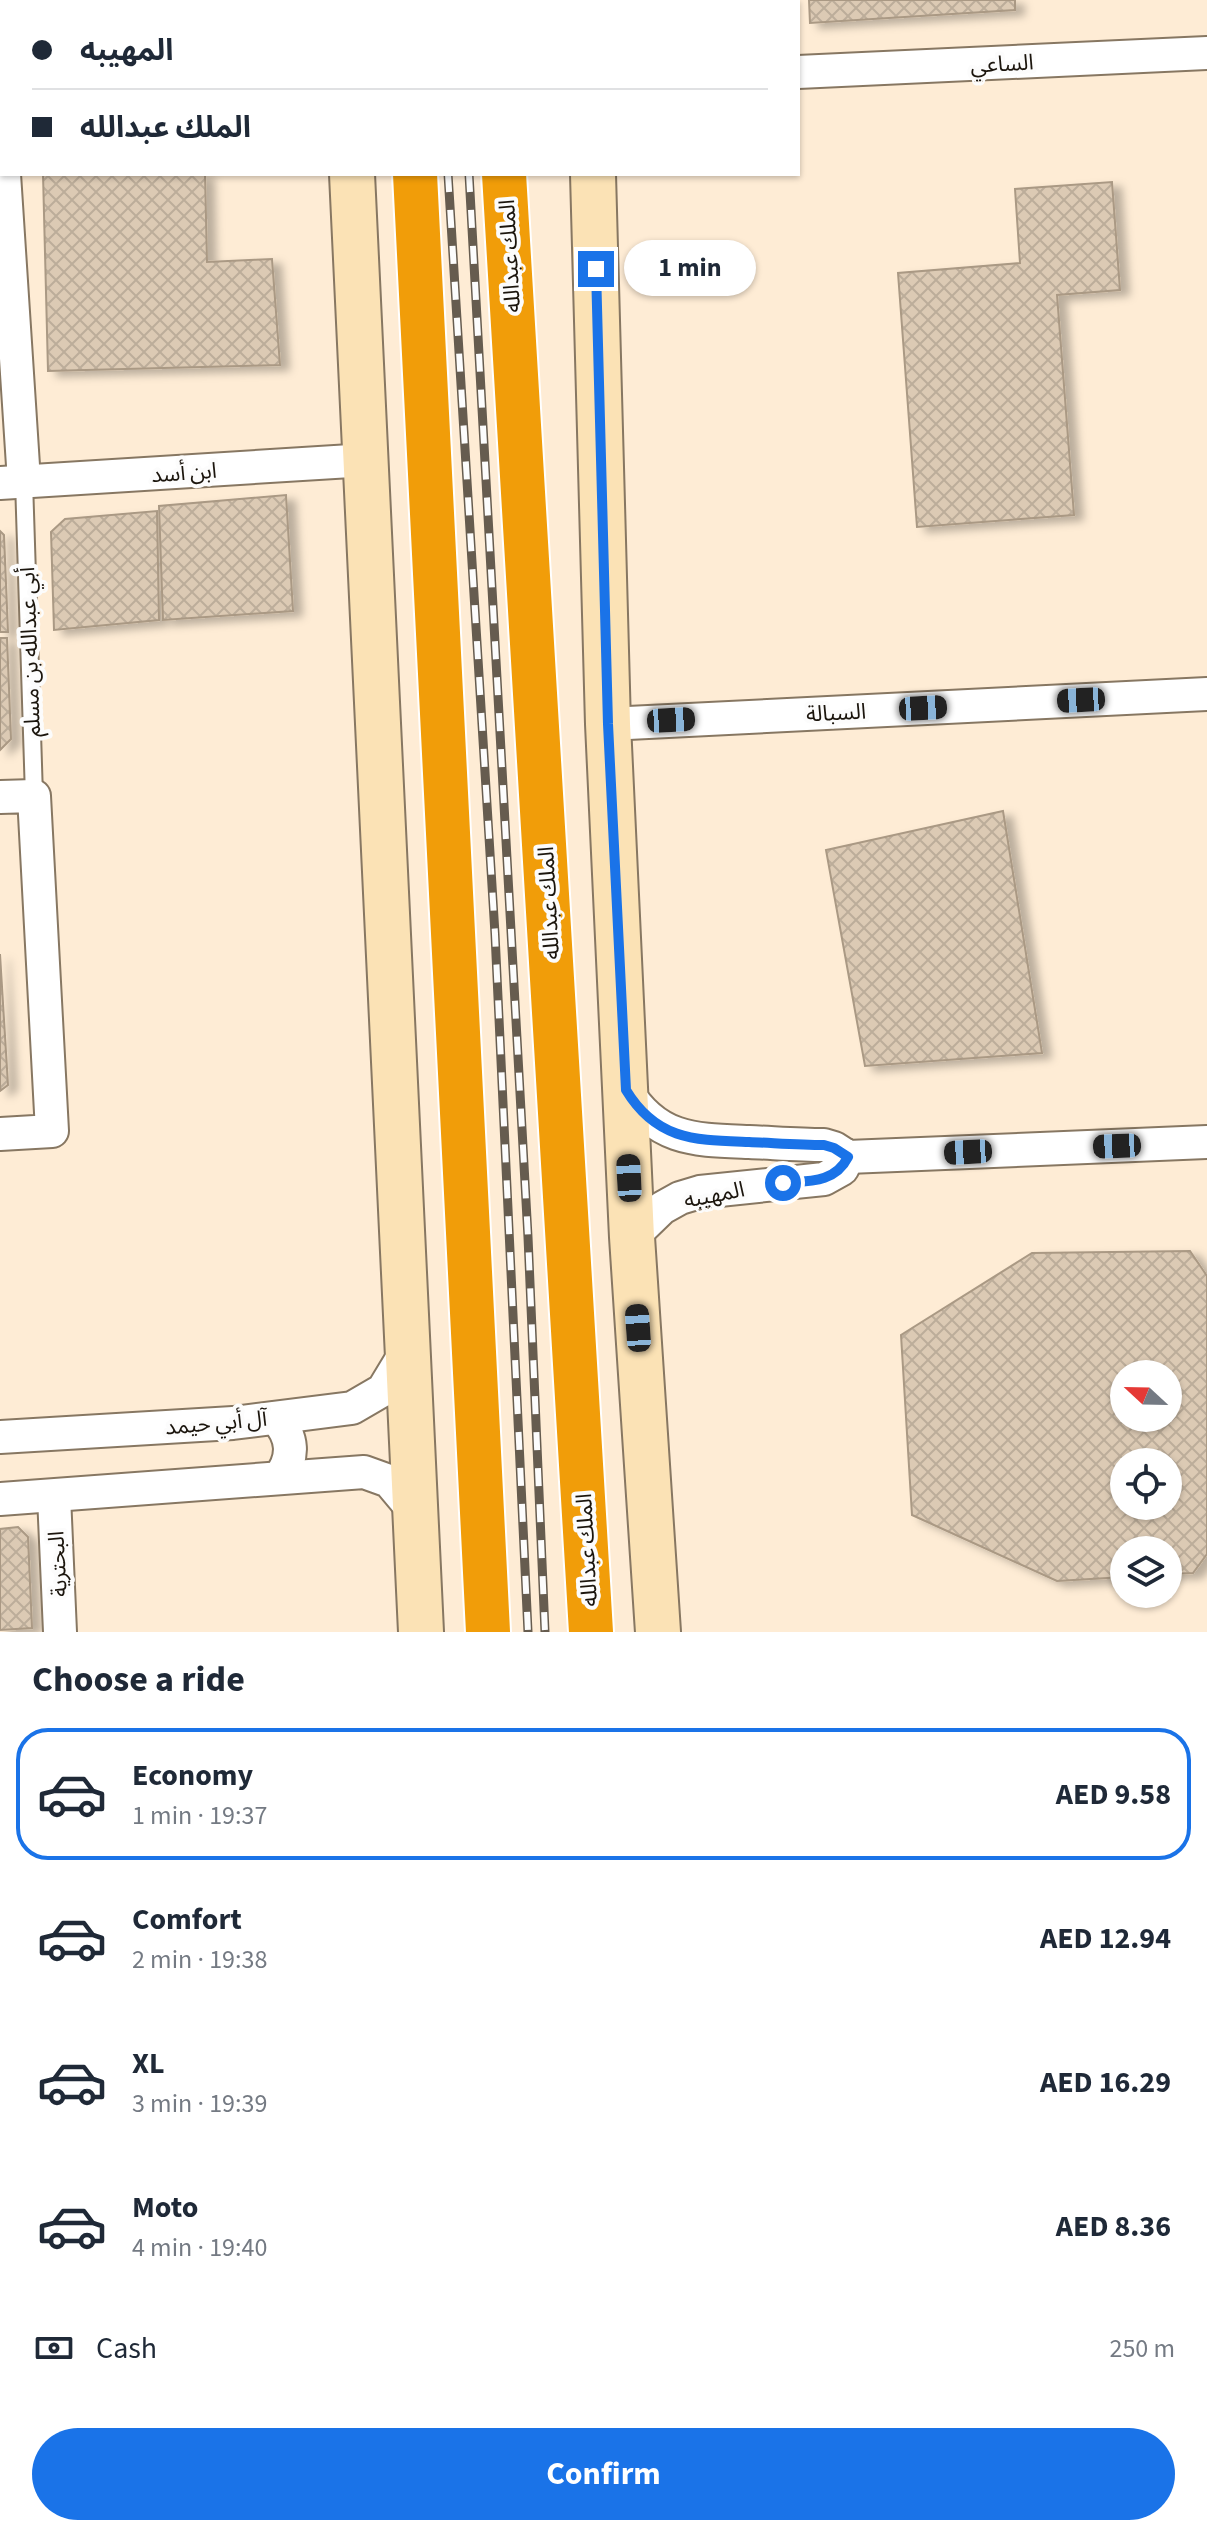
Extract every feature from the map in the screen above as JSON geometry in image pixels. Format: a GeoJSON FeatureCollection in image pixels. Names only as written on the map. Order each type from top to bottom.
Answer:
{"type":"FeatureCollection","features":[{"type":"Feature","properties":{"kind":"highway"},"geometry":{"type":"LineString","coordinates":[[415,176],[488,1632]]}},
{"type":"Feature","properties":{"kind":"highway","name":"الملك عبدالله"},"geometry":{"type":"LineString","coordinates":[[504,176],[591,1632]]}},
{"type":"Feature","properties":{"kind":"main road"},"geometry":{"type":"LineString","coordinates":[[351,179],[421,1632]]}},
{"type":"Feature","properties":{"kind":"main road"},"geometry":{"type":"LineString","coordinates":[[351,179],[383,348],[366,454]]}},
{"type":"Feature","properties":{"kind":"main road"},"geometry":{"type":"LineString","coordinates":[[588,186],[608,724],[632,1237],[658,1632]]}},
{"type":"Feature","properties":{"kind":"street","name":"الساعي"},"geometry":{"type":"LineString","coordinates":[[800,72],[1207,53]]}},
{"type":"Feature","properties":{"kind":"street","name":"أبي عبدالله بن مسلم"},"geometry":{"type":"LineString","coordinates":[[3,192],[12,482]]}},
{"type":"Feature","properties":{"kind":"street","name":"ابن أسد"},"geometry":{"type":"LineString","coordinates":[[12,482],[366,454]]}},
{"type":"Feature","properties":{"kind":"street","name":"السبالة"},"geometry":{"type":"LineString","coordinates":[[608,724],[1207,694]]}},
{"type":"Feature","properties":{"kind":"street","name":"أبي عبدالله بن مسلم"},"geometry":{"type":"LineString","coordinates":[[0,1134],[52,1131],[34,796]]}},
{"type":"Feature","properties":{"kind":"street"},"geometry":{"type":"LineString","coordinates":[[0,797],[34,796]]}},
{"type":"Feature","properties":{"kind":"street"},"geometry":{"type":"LineString","coordinates":[[626,1090],[646,1117],[674,1134],[708,1141],[824,1145],[848,1157],[1207,1142]]}},
{"type":"Feature","properties":{"kind":"street","name":"المهيبه"},"geometry":{"type":"LineString","coordinates":[[632,1237],[662,1208],[680,1198],[711,1190],[824,1179],[842,1169],[848,1157]]}},
{"type":"Feature","properties":{"kind":"street","name":"آل أبي حيمد"},"geometry":{"type":"LineString","coordinates":[[0,1437],[233,1423],[352,1408],[383,1390],[406,1352]]}},
{"type":"Feature","properties":{"kind":"street"},"geometry":{"type":"LineString","coordinates":[[276,1418],[289,1436],[291,1447],[286,1469],[279,1478]]}},
{"type":"Feature","properties":{"kind":"street"},"geometry":{"type":"LineString","coordinates":[[0,1499],[364,1472],[389,1481],[415,1512]]}},
{"type":"Feature","properties":{"kind":"street","name":"البحترية"},"geometry":{"type":"LineString","coordinates":[[54,1496],[60,1632]]}},
{"type":"Feature","properties":{"kind":"lane","name":"أبي عبدالله بن مسلم"},"geometry":{"type":"LineString","coordinates":[[12,482],[34,796]]}},
{"type":"Feature","properties":{"kind":"building"},"geometry":{"type":"Polygon","coordinates":[[[809,0],[1015,0],[1015,10],[810,23],[809,0]]]}},
{"type":"Feature","properties":{"kind":"building"},"geometry":{"type":"Polygon","coordinates":[[[43,176],[205,176],[207,262],[272,259],[280,365],[48,371],[43,176]]]}},
{"type":"Feature","properties":{"kind":"building"},"geometry":{"type":"Polygon","coordinates":[[[1112,182],[1120,290],[1057,295],[1074,515],[917,527],[898,273],[1020,263],[1015,189],[1112,182]]]}},
{"type":"Feature","properties":{"kind":"building"},"geometry":{"type":"Polygon","coordinates":[[[286,495],[293,611],[163,620],[159,506],[286,495]]]}},
{"type":"Feature","properties":{"kind":"building"},"geometry":{"type":"Polygon","coordinates":[[[157,511],[159,620],[54,630],[51,532],[65,519],[157,511]]]}},
{"type":"Feature","properties":{"kind":"building"},"geometry":{"type":"Polygon","coordinates":[[[0,531],[4,535],[8,632],[0,632],[0,531]]]}},
{"type":"Feature","properties":{"kind":"building"},"geometry":{"type":"Polygon","coordinates":[[[0,638],[7,638],[11,739],[0,750],[0,638]]]}},
{"type":"Feature","properties":{"kind":"building"},"geometry":{"type":"Polygon","coordinates":[[[1003,811],[1042,1053],[865,1066],[826,850],[1003,811]]]}},
{"type":"Feature","properties":{"kind":"building"},"geometry":{"type":"Polygon","coordinates":[[[0,954],[8,1085],[0,1091],[0,954]]]}},
{"type":"Feature","properties":{"kind":"building"},"geometry":{"type":"Polygon","coordinates":[[[1190,1251],[1207,1276],[1207,1554],[1193,1573],[1182,1573],[1182,1536],[1110,1536],[1110,1578],[1057,1581],[912,1515],[901,1335],[1032,1253],[1190,1251]]]}},
{"type":"Feature","properties":{"kind":"building"},"geometry":{"type":"Polygon","coordinates":[[[18,1527],[28,1537],[32,1628],[0,1630],[0,1529],[18,1527]]]}},
{"type":"Feature","properties":{"kind":"railway"},"geometry":{"type":"LineString","coordinates":[[448,176],[495,934],[528,1632]]}},
{"type":"Feature","properties":{"kind":"railway"},"geometry":{"type":"LineString","coordinates":[[469,176],[528,1237],[545,1632]]}},
{"type":"Feature","properties":{"kind":"route"},"geometry":{"type":"LineString","coordinates":[[596,269],[608,724],[626,1090],[634,1105],[646,1117],[674,1134],[708,1141],[824,1145],[848,1157],[842,1169],[824,1179],[783,1183]]}}]}
